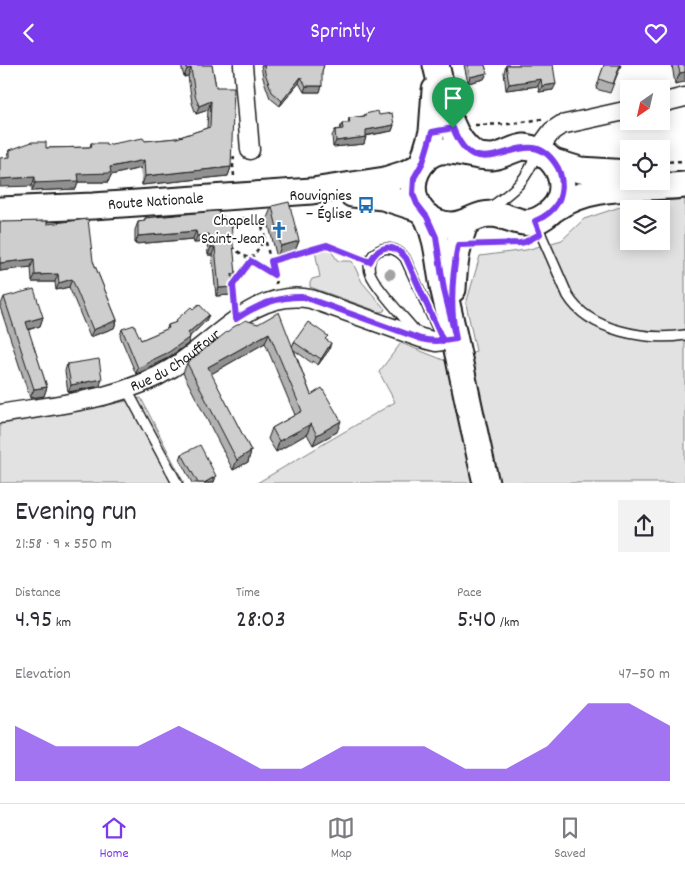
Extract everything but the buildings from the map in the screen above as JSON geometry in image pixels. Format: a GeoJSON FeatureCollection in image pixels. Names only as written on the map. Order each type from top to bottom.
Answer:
{"type":"FeatureCollection","features":[{"type":"Feature","properties":{"kind":"main road"},"geometry":{"type":"LineString","coordinates":[[436,65],[453,128],[460,143],[474,154]]}},
{"type":"Feature","properties":{"kind":"main road"},"geometry":{"type":"LineString","coordinates":[[436,65],[432,132],[414,178],[413,189],[415,199],[436,237],[451,337],[486,483]]}},
{"type":"Feature","properties":{"kind":"main road","name":"Route Nationale"},"geometry":{"type":"LineString","coordinates":[[0,210],[93,206],[312,191],[385,180],[404,174],[434,154],[444,150],[455,150],[491,157],[519,148],[546,156],[573,169],[620,172]]}},
{"type":"Feature","properties":{"kind":"main road"},"geometry":{"type":"LineString","coordinates":[[543,221],[559,199],[562,188],[559,171],[546,156]]}},
{"type":"Feature","properties":{"kind":"main road"},"geometry":{"type":"LineString","coordinates":[[670,172],[685,172]]}},
{"type":"Feature","properties":{"kind":"main road"},"geometry":{"type":"LineString","coordinates":[[543,221],[572,198],[591,192],[685,185]]}},
{"type":"Feature","properties":{"kind":"main road","name":"Route Nationale"},"geometry":{"type":"LineString","coordinates":[[312,191],[383,197],[423,213],[436,222],[447,225],[458,224],[467,228],[494,215],[524,223],[543,221]]}},
{"type":"Feature","properties":{"kind":"main road"},"geometry":{"type":"LineString","coordinates":[[451,337],[453,279],[467,228]]}},
{"type":"Feature","properties":{"kind":"street"},"geometry":{"type":"LineString","coordinates":[[243,65],[250,150]]}},
{"type":"Feature","properties":{"kind":"street"},"geometry":{"type":"LineString","coordinates":[[670,101],[685,97]]}},
{"type":"Feature","properties":{"kind":"street"},"geometry":{"type":"LineString","coordinates":[[546,156],[555,128],[566,123],[620,112]]}},
{"type":"Feature","properties":{"kind":"street","name":"Rue du Chauffour"},"geometry":{"type":"LineString","coordinates":[[0,414],[106,396],[147,382],[172,368],[236,319],[254,308],[279,299],[296,297],[311,299],[421,339],[451,337]]}},
{"type":"Feature","properties":{"kind":"lane"},"geometry":{"type":"LineString","coordinates":[[467,228],[520,184],[530,170],[546,156]]}},
{"type":"Feature","properties":{"kind":"lane"},"geometry":{"type":"LineString","coordinates":[[543,221],[568,296],[572,303],[583,313],[605,325],[637,335],[659,337],[685,335]]}},
{"type":"Feature","properties":{"kind":"lane"},"geometry":{"type":"LineString","coordinates":[[421,339],[374,280],[370,271],[370,262],[375,254],[383,248],[392,248],[402,254],[451,337]]}},
{"type":"Feature","properties":{"kind":"lane"},"geometry":{"type":"LineString","coordinates":[[127,390],[177,483]]}},
{"type":"Feature","properties":{"kind":"path"},"geometry":{"type":"LineString","coordinates":[[453,128],[509,124],[538,119],[549,121],[555,128]]}},
{"type":"Feature","properties":{"kind":"path"},"geometry":{"type":"LineString","coordinates":[[670,162],[685,161]]}},
{"type":"Feature","properties":{"kind":"path"},"geometry":{"type":"LineString","coordinates":[[230,233],[230,227],[241,218],[261,221],[279,299]]}},
{"type":"Feature","properties":{"kind":"path"},"geometry":{"type":"LineString","coordinates":[[467,228],[520,243],[525,242],[543,221]]}},
{"type":"Feature","properties":{"kind":"path"},"geometry":{"type":"LineString","coordinates":[[233,285],[265,239]]}},
{"type":"Feature","properties":{"kind":"path"},"geometry":{"type":"LineString","coordinates":[[231,240],[232,257]]}},
{"type":"Feature","properties":{"kind":"path"},"geometry":{"type":"LineString","coordinates":[[271,261],[327,245],[370,262]]}},
{"type":"Feature","properties":{"kind":"path"},"geometry":{"type":"LineString","coordinates":[[231,247],[274,275]]}},
{"type":"Feature","properties":{"kind":"path"},"geometry":{"type":"LineString","coordinates":[[233,275],[236,319]]}},
{"type":"Feature","properties":{"kind":"shaded area"},"geometry":{"type":"Polygon","coordinates":[[[685,199],[685,483],[257,483],[395,402],[379,372],[401,343],[446,361],[476,351],[466,304],[480,256],[526,250],[562,240],[584,219],[620,207],[620,250],[670,250],[670,201],[685,199]]]}},
{"type":"Feature","properties":{"kind":"shaded area"},"geometry":{"type":"Polygon","coordinates":[[[329,248],[338,261],[352,261],[362,282],[385,309],[384,311],[380,312],[310,287],[312,279],[320,277],[315,251],[329,248]]]}},
{"type":"Feature","properties":{"kind":"shaded area"},"geometry":{"type":"Polygon","coordinates":[[[141,398],[184,483],[0,483],[0,420],[103,406],[141,398]]]}},
{"type":"Feature","properties":{"kind":"place","name":"Rouvignies – Église"},"geometry":{"type":"Point","coordinates":[366,205]}},
{"type":"Feature","properties":{"kind":"place","name":"Chapelle Saint-Jean"},"geometry":{"type":"Point","coordinates":[279,230]}},
{"type":"Feature","properties":{"kind":"route"},"geometry":{"type":"LineString","coordinates":[[453,128],[432,132],[423,162],[414,178],[413,194],[436,237],[444,290],[456,339],[443,341],[421,339],[304,297],[289,297],[271,301],[254,308],[236,319],[233,285],[251,261],[274,275],[271,261],[327,245],[370,262],[379,250],[387,247],[397,250],[406,258],[443,341],[456,339],[453,279],[458,245],[520,243],[540,234],[535,221],[554,209],[561,193],[562,183],[554,162],[541,151],[524,147],[491,157],[480,156],[468,151],[460,143],[453,128]]}}]}
